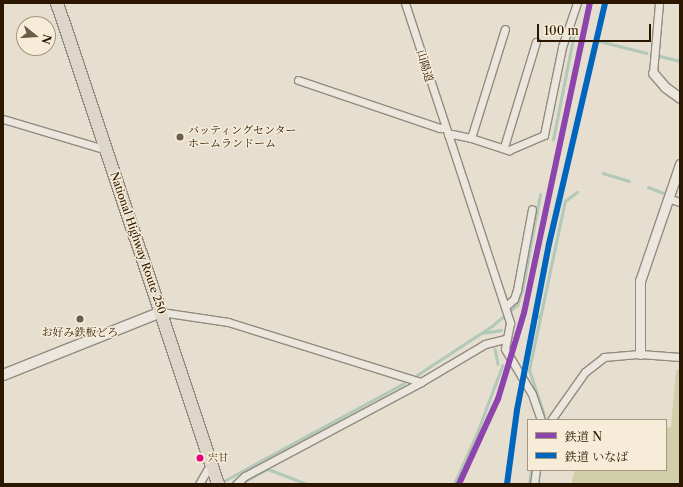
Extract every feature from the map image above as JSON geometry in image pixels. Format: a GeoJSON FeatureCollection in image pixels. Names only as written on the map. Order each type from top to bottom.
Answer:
{"type":"FeatureCollection","features":[{"type":"Feature","properties":{"kind":"highway","name":"National Highway Route 250"},"geometry":{"type":"LineString","coordinates":[[58,3],[217,482]]}},
{"type":"Feature","properties":{"kind":"main road"},"geometry":{"type":"LineString","coordinates":[[3,376],[161,312]]}},
{"type":"Feature","properties":{"kind":"street","name":"山陽道"},"geometry":{"type":"LineString","coordinates":[[405,3],[506,308],[510,323],[505,340]]}},
{"type":"Feature","properties":{"kind":"street"},"geometry":{"type":"LineString","coordinates":[[448,135],[452,134],[471,138],[504,147],[509,150],[544,135],[546,132],[562,47],[570,28],[577,3]]}},
{"type":"Feature","properties":{"kind":"street"},"geometry":{"type":"LineString","coordinates":[[659,3],[653,73],[665,87],[680,98]]}},
{"type":"Feature","properties":{"kind":"street"},"geometry":{"type":"LineString","coordinates":[[471,138],[505,29]]}},
{"type":"Feature","properties":{"kind":"street"},"geometry":{"type":"LineString","coordinates":[[504,147],[536,42]]}},
{"type":"Feature","properties":{"kind":"street"},"geometry":{"type":"LineString","coordinates":[[298,80],[440,128],[446,128]]}},
{"type":"Feature","properties":{"kind":"street"},"geometry":{"type":"LineString","coordinates":[[3,119],[107,150]]}},
{"type":"Feature","properties":{"kind":"street"},"geometry":{"type":"LineString","coordinates":[[640,354],[640,281],[670,199],[680,164]]}},
{"type":"Feature","properties":{"kind":"street"},"geometry":{"type":"LineString","coordinates":[[670,199],[680,202]]}},
{"type":"Feature","properties":{"kind":"street"},"geometry":{"type":"LineString","coordinates":[[506,308],[514,299],[517,290],[532,209]]}},
{"type":"Feature","properties":{"kind":"street"},"geometry":{"type":"LineString","coordinates":[[161,312],[228,322],[421,382]]}},
{"type":"Feature","properties":{"kind":"street"},"geometry":{"type":"LineString","coordinates":[[236,484],[245,476],[421,382],[485,344],[505,340],[505,349],[532,394],[541,419]]}},
{"type":"Feature","properties":{"kind":"street"},"geometry":{"type":"LineString","coordinates":[[552,419],[564,399],[592,365],[604,357],[640,354],[680,357]]}},
{"type":"Feature","properties":{"kind":"street"},"geometry":{"type":"LineString","coordinates":[[199,484],[211,463]]}},
{"type":"Feature","properties":{"kind":"street"},"geometry":{"type":"LineString","coordinates":[[534,484],[536,471]]}},
{"type":"Feature","properties":{"kind":"shaded area"},"geometry":{"type":"Polygon","coordinates":[[[680,369],[680,484],[571,484],[575,471],[667,471],[667,428],[671,427],[676,370],[680,369]]]}},
{"type":"Feature","properties":{"kind":"waterway"},"geometry":{"type":"LineString","coordinates":[[553,140],[574,34],[578,35]]}},
{"type":"Feature","properties":{"kind":"waterway"},"geometry":{"type":"LineString","coordinates":[[599,41],[647,53]]}},
{"type":"Feature","properties":{"kind":"waterway"},"geometry":{"type":"LineString","coordinates":[[660,56],[680,61]]}},
{"type":"Feature","properties":{"kind":"waterway"},"geometry":{"type":"LineString","coordinates":[[603,173],[629,181]]}},
{"type":"Feature","properties":{"kind":"waterway"},"geometry":{"type":"LineString","coordinates":[[648,187],[664,193]]}},
{"type":"Feature","properties":{"kind":"waterway"},"geometry":{"type":"LineString","coordinates":[[544,415],[529,370],[565,201],[577,192]]}},
{"type":"Feature","properties":{"kind":"waterway"},"geometry":{"type":"LineString","coordinates":[[417,375],[492,326],[517,305],[522,291],[540,195]]}},
{"type":"Feature","properties":{"kind":"waterway"},"geometry":{"type":"LineString","coordinates":[[534,318],[540,316]]}},
{"type":"Feature","properties":{"kind":"waterway"},"geometry":{"type":"LineString","coordinates":[[482,333],[501,330]]}},
{"type":"Feature","properties":{"kind":"waterway"},"geometry":{"type":"LineString","coordinates":[[495,349],[498,364]]}},
{"type":"Feature","properties":{"kind":"waterway"},"geometry":{"type":"LineString","coordinates":[[454,484],[477,433],[502,366]]}},
{"type":"Feature","properties":{"kind":"waterway"},"geometry":{"type":"LineString","coordinates":[[222,482],[404,383]]}},
{"type":"Feature","properties":{"kind":"waterway"},"geometry":{"type":"LineString","coordinates":[[245,481],[268,469],[307,484]]}},
{"type":"Feature","properties":{"kind":"waterway"},"geometry":{"type":"LineString","coordinates":[[529,484],[531,471]]}},
{"type":"Feature","properties":{"kind":"rail line","name":"N"},"geometry":{"type":"LineString","coordinates":[[459,484],[498,399],[524,313],[590,3]]}},
{"type":"Feature","properties":{"kind":"rail line","name":"いなば"},"geometry":{"type":"LineString","coordinates":[[507,484],[517,410],[549,244],[605,3]]}},
{"type":"Feature","properties":{"kind":"place","name":"バッティングセンター ホームランドーム"},"geometry":{"type":"Point","coordinates":[180,137]}},
{"type":"Feature","properties":{"kind":"place","name":"お好み鉄板どろ"},"geometry":{"type":"Point","coordinates":[80,319]}},
{"type":"Feature","properties":{"kind":"place","name":"宍甘"},"geometry":{"type":"Point","coordinates":[200,458]}}]}
